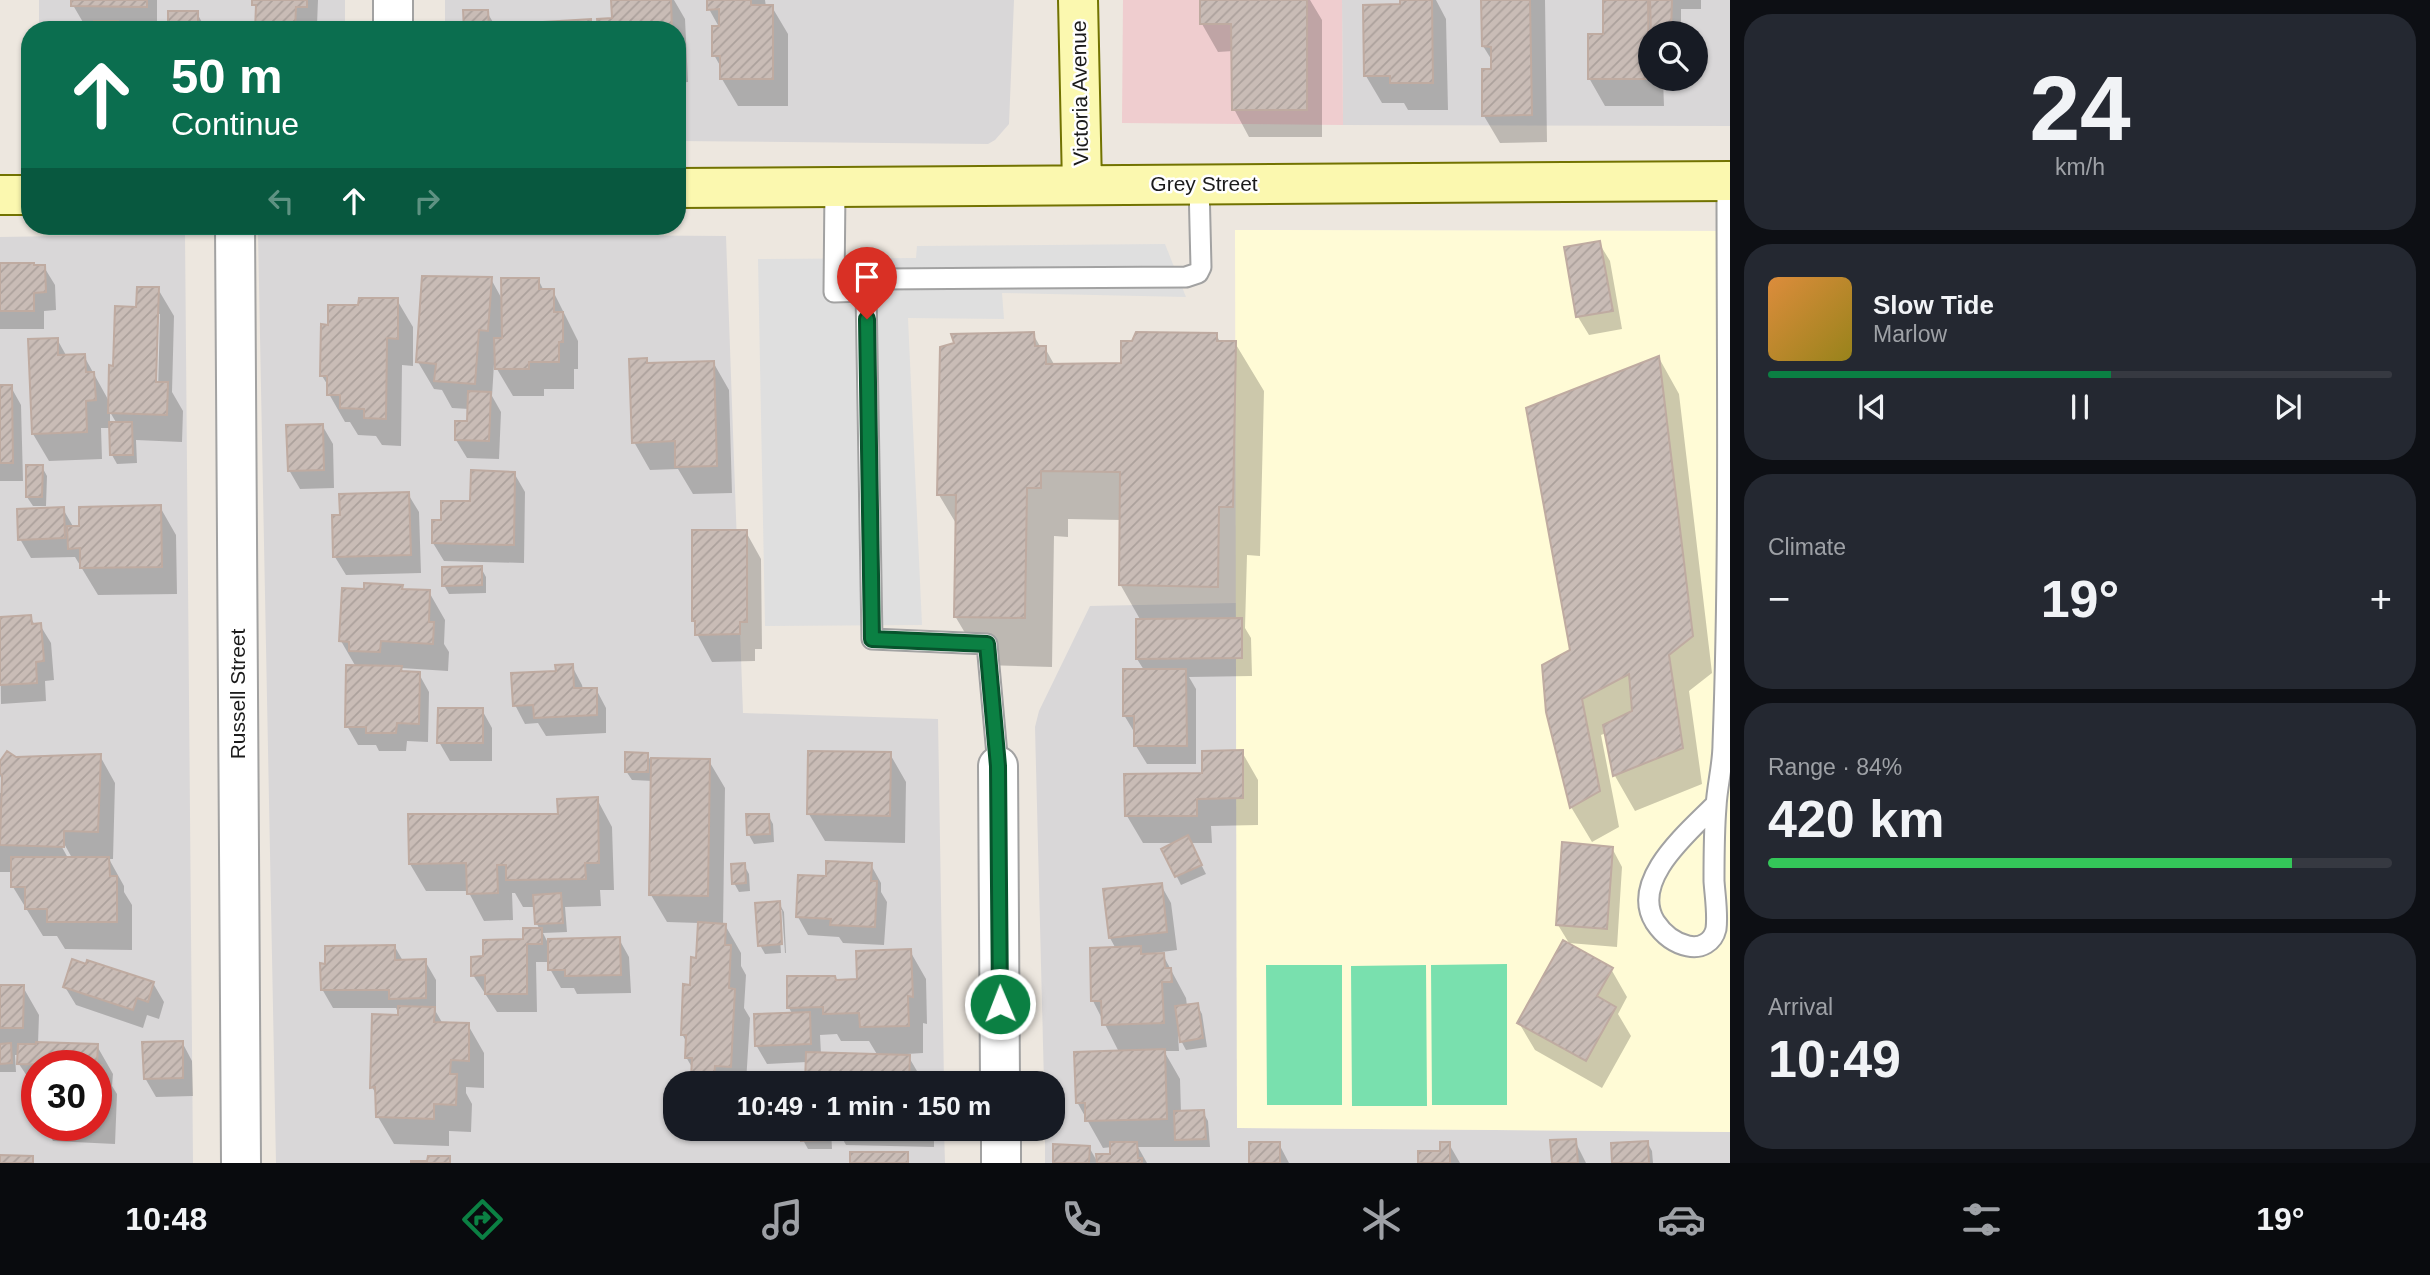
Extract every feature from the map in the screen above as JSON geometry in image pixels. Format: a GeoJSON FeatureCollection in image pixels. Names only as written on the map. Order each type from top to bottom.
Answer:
{"type":"FeatureCollection","features":[{"type":"Feature","properties":{"kind":"street"},"geometry":{"type":"LineString","coordinates":[[393,0],[393,21]]}},
{"type":"Feature","properties":{"kind":"street","name":"Victoria Avenue"},"geometry":{"type":"LineString","coordinates":[[1077,0],[1082,185]]}},
{"type":"Feature","properties":{"kind":"street","name":"Grey Street"},"geometry":{"type":"LineString","coordinates":[[686,188],[1728,181]]}},
{"type":"Feature","properties":{"kind":"street"},"geometry":{"type":"LineString","coordinates":[[0,195],[21,195]]}},
{"type":"Feature","properties":{"kind":"street","name":"Russell Street"},"geometry":{"type":"LineString","coordinates":[[235,235],[241,1163]]}},
{"type":"Feature","properties":{"kind":"street"},"geometry":{"type":"LineString","coordinates":[[998,766],[1000,1071]]}},
{"type":"Feature","properties":{"kind":"street"},"geometry":{"type":"LineString","coordinates":[[1000,1141],[1001,1163]]}},
{"type":"Feature","properties":{"kind":"lane"},"geometry":{"type":"LineString","coordinates":[[1716,804],[1664,860],[1649,891],[1652,916],[1660,929],[1671,939],[1691,947],[1707,943],[1716,928],[1716,804],[1723,747],[1727,585],[1728,181]]}},
{"type":"Feature","properties":{"kind":"lane"},"geometry":{"type":"LineString","coordinates":[[835,188],[834,292],[866,291],[882,279],[1186,277],[1198,273],[1201,267],[1199,184]]}},
{"type":"Feature","properties":{"kind":"lane"},"geometry":{"type":"LineString","coordinates":[[866,291],[872,639],[987,644],[998,766]]}},
{"type":"Feature","properties":{"kind":"shaded area"},"geometry":{"type":"Polygon","coordinates":[[[39,0],[345,0],[345,21],[39,21],[39,0]]]}},
{"type":"Feature","properties":{"kind":"shaded area"},"geometry":{"type":"Polygon","coordinates":[[[445,0],[1014,0],[1009,124],[988,144],[686,141],[686,21],[445,21],[445,0]]]}},
{"type":"Feature","properties":{"kind":"shaded area"},"geometry":{"type":"Polygon","coordinates":[[[1123,0],[1342,0],[1343,125],[1122,123],[1123,0]]]}},
{"type":"Feature","properties":{"kind":"shaded area"},"geometry":{"type":"Polygon","coordinates":[[[1342,0],[1730,0],[1730,126],[1343,125],[1342,0]]]}},
{"type":"Feature","properties":{"kind":"shaded area"},"geometry":{"type":"Polygon","coordinates":[[[1235,230],[1730,231],[1730,1132],[1237,1128],[1235,230]]]}},
{"type":"Feature","properties":{"kind":"shaded area"},"geometry":{"type":"Polygon","coordinates":[[[185,235],[193,1163],[0,1163],[0,237],[185,235]]]}},
{"type":"Feature","properties":{"kind":"shaded area"},"geometry":{"type":"Polygon","coordinates":[[[258,235],[726,236],[743,713],[938,719],[944,1071],[663,1071],[663,1141],[944,1141],[945,1163],[276,1163],[258,235]]]}},
{"type":"Feature","properties":{"kind":"shaded area"},"geometry":{"type":"Polygon","coordinates":[[[1165,244],[1186,297],[1002,293],[1004,319],[908,318],[922,625],[765,626],[758,259],[916,258],[917,246],[1165,244]]]}},
{"type":"Feature","properties":{"kind":"shaded area"},"geometry":{"type":"Polygon","coordinates":[[[1236,603],[1237,1128],[1730,1132],[1730,1163],[1045,1163],[1045,1141],[1065,1141],[1065,1071],[1044,1071],[1035,727],[1039,711],[1090,606],[1236,603]]]}},
{"type":"Feature","properties":{"kind":"green space"},"geometry":{"type":"Polygon","coordinates":[[[1507,964],[1507,1105],[1432,1105],[1431,965],[1507,964]]]}},
{"type":"Feature","properties":{"kind":"green space"},"geometry":{"type":"Polygon","coordinates":[[[1266,965],[1342,965],[1342,1105],[1267,1105],[1266,965]]]}},
{"type":"Feature","properties":{"kind":"green space"},"geometry":{"type":"Polygon","coordinates":[[[1426,965],[1427,1106],[1352,1106],[1351,966],[1426,965]]]}},
{"type":"Feature","properties":{"kind":"building"},"geometry":{"type":"Polygon","coordinates":[[[71,0],[147,0],[147,7],[71,6],[71,0]]]}},
{"type":"Feature","properties":{"kind":"building"},"geometry":{"type":"Polygon","coordinates":[[[252,0],[307,0],[307,7],[296,7],[295,21],[255,21],[256,5],[252,5],[252,0]]]}},
{"type":"Feature","properties":{"kind":"building"},"geometry":{"type":"Polygon","coordinates":[[[611,0],[671,0],[672,21],[597,21],[612,18],[611,0]]]}},
{"type":"Feature","properties":{"kind":"building"},"geometry":{"type":"Polygon","coordinates":[[[707,0],[751,0],[751,5],[773,5],[773,79],[720,79],[720,56],[712,56],[712,26],[719,26],[719,9],[707,10],[707,0]]]}},
{"type":"Feature","properties":{"kind":"building"},"geometry":{"type":"Polygon","coordinates":[[[1200,0],[1307,0],[1307,110],[1232,110],[1231,24],[1200,24],[1200,0]]]}},
{"type":"Feature","properties":{"kind":"building"},"geometry":{"type":"Polygon","coordinates":[[[1400,0],[1432,0],[1433,83],[1390,83],[1390,76],[1364,76],[1363,5],[1400,4],[1400,0]]]}},
{"type":"Feature","properties":{"kind":"building"},"geometry":{"type":"Polygon","coordinates":[[[1481,0],[1530,0],[1532,115],[1482,116],[1482,69],[1491,69],[1491,47],[1482,46],[1481,0]]]}},
{"type":"Feature","properties":{"kind":"building"},"geometry":{"type":"Polygon","coordinates":[[[1603,0],[1648,0],[1648,21],[1638,21],[1638,79],[1588,79],[1588,34],[1603,34],[1603,0]]]}},
{"type":"Feature","properties":{"kind":"building"},"geometry":{"type":"Polygon","coordinates":[[[1650,0],[1672,0],[1671,21],[1651,21],[1650,0]]]}},
{"type":"Feature","properties":{"kind":"building"},"geometry":{"type":"Polygon","coordinates":[[[463,10],[488,10],[489,21],[464,21],[463,10]]]}},
{"type":"Feature","properties":{"kind":"building"},"geometry":{"type":"Polygon","coordinates":[[[168,11],[198,11],[198,21],[168,21],[168,11]]]}},
{"type":"Feature","properties":{"kind":"building"},"geometry":{"type":"Polygon","coordinates":[[[591,19],[591,21],[560,21],[591,19]]]}},
{"type":"Feature","properties":{"kind":"building"},"geometry":{"type":"Polygon","coordinates":[[[1600,241],[1613,311],[1576,317],[1564,247],[1600,241]]]}},
{"type":"Feature","properties":{"kind":"building"},"geometry":{"type":"Polygon","coordinates":[[[0,263],[45,265],[46,292],[34,293],[34,311],[0,311],[0,263]]]}},
{"type":"Feature","properties":{"kind":"building"},"geometry":{"type":"Polygon","coordinates":[[[422,276],[492,277],[488,331],[479,330],[475,384],[434,381],[436,364],[416,362],[422,276]]]}},
{"type":"Feature","properties":{"kind":"building"},"geometry":{"type":"Polygon","coordinates":[[[501,278],[539,278],[539,289],[554,289],[554,312],[563,312],[563,342],[559,342],[559,362],[529,362],[529,369],[495,369],[494,338],[502,338],[501,278]]]}},
{"type":"Feature","properties":{"kind":"building"},"geometry":{"type":"Polygon","coordinates":[[[137,287],[159,287],[156,382],[168,382],[167,415],[108,413],[109,365],[113,366],[115,306],[136,307],[137,287]]]}},
{"type":"Feature","properties":{"kind":"building"},"geometry":{"type":"Polygon","coordinates":[[[359,298],[398,298],[398,339],[387,338],[386,419],[364,418],[364,409],[340,408],[340,395],[327,395],[327,376],[320,376],[321,324],[328,325],[328,305],[358,305],[359,298]]]}},
{"type":"Feature","properties":{"kind":"building"},"geometry":{"type":"Polygon","coordinates":[[[1034,332],[1035,346],[1046,346],[1046,364],[1121,363],[1121,341],[1132,341],[1136,332],[1217,333],[1217,341],[1236,341],[1233,507],[1219,507],[1218,587],[1119,585],[1120,472],[1041,471],[1041,488],[1027,488],[1025,618],[954,617],[956,495],[937,495],[940,347],[954,343],[951,334],[1034,332]]]}},
{"type":"Feature","properties":{"kind":"building"},"geometry":{"type":"Polygon","coordinates":[[[58,338],[58,355],[85,354],[86,372],[94,372],[96,400],[86,401],[87,432],[32,434],[28,339],[58,338]]]}},
{"type":"Feature","properties":{"kind":"building"},"geometry":{"type":"Polygon","coordinates":[[[1659,356],[1693,636],[1669,655],[1683,748],[1613,776],[1603,725],[1632,711],[1629,674],[1582,699],[1600,791],[1570,808],[1546,712],[1542,665],[1570,650],[1526,408],[1659,356]]]}},
{"type":"Feature","properties":{"kind":"building"},"geometry":{"type":"Polygon","coordinates":[[[647,358],[647,363],[714,361],[717,466],[675,467],[675,441],[632,443],[629,359],[647,358]]]}},
{"type":"Feature","properties":{"kind":"building"},"geometry":{"type":"Polygon","coordinates":[[[0,385],[12,385],[13,463],[0,463],[0,385]]]}},
{"type":"Feature","properties":{"kind":"building"},"geometry":{"type":"Polygon","coordinates":[[[468,391],[491,392],[489,441],[455,440],[455,421],[467,421],[468,391]]]}},
{"type":"Feature","properties":{"kind":"building"},"geometry":{"type":"Polygon","coordinates":[[[109,422],[132,422],[133,455],[110,455],[109,422]]]}},
{"type":"Feature","properties":{"kind":"building"},"geometry":{"type":"Polygon","coordinates":[[[323,424],[324,470],[288,471],[286,425],[323,424]]]}},
{"type":"Feature","properties":{"kind":"building"},"geometry":{"type":"Polygon","coordinates":[[[26,465],[43,465],[42,497],[26,497],[26,465]]]}},
{"type":"Feature","properties":{"kind":"building"},"geometry":{"type":"Polygon","coordinates":[[[471,470],[515,472],[514,545],[432,543],[432,520],[441,520],[441,501],[470,501],[471,470]]]}},
{"type":"Feature","properties":{"kind":"building"},"geometry":{"type":"Polygon","coordinates":[[[409,492],[411,555],[333,557],[332,515],[340,515],[339,494],[409,492]]]}},
{"type":"Feature","properties":{"kind":"building"},"geometry":{"type":"Polygon","coordinates":[[[161,505],[162,567],[80,568],[80,548],[68,549],[67,526],[79,526],[79,507],[161,505]]]}},
{"type":"Feature","properties":{"kind":"building"},"geometry":{"type":"Polygon","coordinates":[[[64,507],[65,538],[18,540],[17,509],[64,507]]]}},
{"type":"Feature","properties":{"kind":"building"},"geometry":{"type":"Polygon","coordinates":[[[692,530],[747,530],[747,622],[740,622],[740,634],[695,635],[695,621],[692,621],[692,530]]]}},
{"type":"Feature","properties":{"kind":"building"},"geometry":{"type":"Polygon","coordinates":[[[482,566],[482,585],[442,586],[442,567],[482,566]]]}},
{"type":"Feature","properties":{"kind":"building"},"geometry":{"type":"Polygon","coordinates":[[[364,583],[403,585],[402,589],[430,590],[429,622],[434,622],[433,644],[381,641],[380,652],[349,651],[349,642],[339,641],[342,588],[364,589],[364,583]]]}},
{"type":"Feature","properties":{"kind":"building"},"geometry":{"type":"Polygon","coordinates":[[[31,615],[32,624],[41,623],[44,661],[36,662],[37,683],[0,685],[0,617],[31,615]]]}},
{"type":"Feature","properties":{"kind":"building"},"geometry":{"type":"Polygon","coordinates":[[[1242,618],[1242,658],[1136,659],[1136,619],[1242,618]]]}},
{"type":"Feature","properties":{"kind":"building"},"geometry":{"type":"Polygon","coordinates":[[[573,664],[574,688],[597,688],[597,715],[534,718],[533,705],[513,706],[511,673],[556,671],[555,665],[573,664]]]}},
{"type":"Feature","properties":{"kind":"building"},"geometry":{"type":"Polygon","coordinates":[[[346,665],[402,666],[401,671],[420,672],[419,724],[397,723],[396,733],[366,733],[366,727],[345,727],[346,665]]]}},
{"type":"Feature","properties":{"kind":"building"},"geometry":{"type":"Polygon","coordinates":[[[1123,669],[1186,669],[1187,746],[1134,746],[1134,716],[1123,716],[1123,669]]]}},
{"type":"Feature","properties":{"kind":"building"},"geometry":{"type":"Polygon","coordinates":[[[438,708],[483,708],[483,743],[437,743],[438,708]]]}},
{"type":"Feature","properties":{"kind":"building"},"geometry":{"type":"Polygon","coordinates":[[[1243,750],[1243,798],[1197,799],[1197,816],[1125,816],[1124,774],[1202,773],[1202,751],[1243,750]]]}},
{"type":"Feature","properties":{"kind":"building"},"geometry":{"type":"Polygon","coordinates":[[[7,751],[16,757],[101,754],[98,832],[64,831],[64,847],[0,845],[0,761],[7,751]]]}},
{"type":"Feature","properties":{"kind":"building"},"geometry":{"type":"Polygon","coordinates":[[[808,751],[891,752],[890,816],[807,814],[808,751]]]}},
{"type":"Feature","properties":{"kind":"building"},"geometry":{"type":"Polygon","coordinates":[[[625,752],[648,753],[648,772],[625,772],[625,752]]]}},
{"type":"Feature","properties":{"kind":"building"},"geometry":{"type":"Polygon","coordinates":[[[651,758],[710,759],[708,896],[649,895],[651,758]]]}},
{"type":"Feature","properties":{"kind":"building"},"geometry":{"type":"Polygon","coordinates":[[[598,797],[599,863],[585,863],[586,879],[506,880],[506,865],[497,865],[498,893],[467,894],[466,863],[409,864],[408,814],[558,814],[557,799],[598,797]]]}},
{"type":"Feature","properties":{"kind":"building"},"geometry":{"type":"Polygon","coordinates":[[[746,814],[769,814],[770,834],[747,835],[746,814]]]}},
{"type":"Feature","properties":{"kind":"building"},"geometry":{"type":"Polygon","coordinates":[[[1188,835],[1202,865],[1175,877],[1161,849],[1188,835]]]}},
{"type":"Feature","properties":{"kind":"building"},"geometry":{"type":"Polygon","coordinates":[[[1562,842],[1613,847],[1607,929],[1556,925],[1562,842]]]}},
{"type":"Feature","properties":{"kind":"building"},"geometry":{"type":"Polygon","coordinates":[[[11,857],[109,857],[110,876],[117,876],[117,922],[47,922],[47,909],[25,909],[25,887],[11,887],[11,857]]]}},
{"type":"Feature","properties":{"kind":"building"},"geometry":{"type":"Polygon","coordinates":[[[826,861],[872,863],[871,881],[877,881],[875,927],[830,925],[831,919],[796,917],[798,875],[826,876],[826,861]]]}},
{"type":"Feature","properties":{"kind":"building"},"geometry":{"type":"Polygon","coordinates":[[[745,863],[746,883],[732,884],[731,864],[745,863]]]}},
{"type":"Feature","properties":{"kind":"building"},"geometry":{"type":"Polygon","coordinates":[[[1162,883],[1167,932],[1109,938],[1103,889],[1162,883]]]}},
{"type":"Feature","properties":{"kind":"building"},"geometry":{"type":"Polygon","coordinates":[[[561,893],[563,923],[535,924],[533,895],[561,893]]]}},
{"type":"Feature","properties":{"kind":"building"},"geometry":{"type":"Polygon","coordinates":[[[780,901],[782,944],[758,946],[755,903],[780,901]]]}},
{"type":"Feature","properties":{"kind":"building"},"geometry":{"type":"Polygon","coordinates":[[[698,922],[726,924],[725,945],[731,945],[729,988],[735,989],[731,1067],[715,1066],[715,1071],[691,1071],[692,1058],[685,1058],[686,1035],[681,1035],[683,984],[690,985],[691,957],[696,958],[698,922]]]}},
{"type":"Feature","properties":{"kind":"building"},"geometry":{"type":"Polygon","coordinates":[[[523,928],[542,928],[542,944],[527,944],[527,994],[485,994],[485,975],[471,976],[471,957],[483,956],[483,940],[523,939],[523,928]]]}},
{"type":"Feature","properties":{"kind":"building"},"geometry":{"type":"Polygon","coordinates":[[[620,937],[621,975],[565,976],[565,970],[548,970],[548,939],[620,937]]]}},
{"type":"Feature","properties":{"kind":"building"},"geometry":{"type":"Polygon","coordinates":[[[1563,940],[1613,968],[1597,996],[1616,1007],[1586,1061],[1517,1023],[1563,940]]]}},
{"type":"Feature","properties":{"kind":"building"},"geometry":{"type":"Polygon","coordinates":[[[395,945],[395,960],[426,959],[426,998],[389,999],[389,990],[321,990],[320,963],[325,964],[325,946],[395,945]]]}},
{"type":"Feature","properties":{"kind":"building"},"geometry":{"type":"Polygon","coordinates":[[[1141,946],[1141,954],[1164,953],[1165,968],[1171,968],[1172,982],[1162,982],[1164,1023],[1102,1025],[1101,1001],[1091,1001],[1090,948],[1141,946]]]}},
{"type":"Feature","properties":{"kind":"building"},"geometry":{"type":"Polygon","coordinates":[[[911,949],[913,997],[908,996],[909,1026],[860,1027],[859,1013],[823,1014],[823,1007],[787,1008],[787,976],[857,979],[856,951],[911,949]]]}},
{"type":"Feature","properties":{"kind":"building"},"geometry":{"type":"Polygon","coordinates":[[[72,959],[86,964],[87,960],[154,982],[148,1002],[137,998],[133,1010],[63,987],[72,959]]]}},
{"type":"Feature","properties":{"kind":"building"},"geometry":{"type":"Polygon","coordinates":[[[0,985],[24,985],[23,1028],[0,1028],[0,985]]]}},
{"type":"Feature","properties":{"kind":"building"},"geometry":{"type":"Polygon","coordinates":[[[1198,1003],[1203,1038],[1180,1042],[1175,1006],[1198,1003]]]}},
{"type":"Feature","properties":{"kind":"building"},"geometry":{"type":"Polygon","coordinates":[[[398,1006],[435,1007],[434,1022],[469,1023],[469,1061],[451,1060],[450,1074],[457,1074],[456,1105],[434,1104],[434,1119],[376,1117],[375,1087],[370,1088],[372,1014],[398,1015],[398,1006]]]}},
{"type":"Feature","properties":{"kind":"building"},"geometry":{"type":"Polygon","coordinates":[[[810,1012],[811,1044],[755,1046],[754,1014],[810,1012]]]}},
{"type":"Feature","properties":{"kind":"building"},"geometry":{"type":"Polygon","coordinates":[[[183,1041],[183,1078],[144,1079],[142,1042],[183,1041]]]}},
{"type":"Feature","properties":{"kind":"building"},"geometry":{"type":"Polygon","coordinates":[[[11,1043],[12,1063],[0,1064],[0,1044],[11,1043]]]}},
{"type":"Feature","properties":{"kind":"building"},"geometry":{"type":"Polygon","coordinates":[[[18,1044],[98,1044],[98,1050],[21,1050],[21,1064],[17,1064],[18,1044]]]}},
{"type":"Feature","properties":{"kind":"building"},"geometry":{"type":"Polygon","coordinates":[[[1165,1049],[1167,1119],[1085,1121],[1085,1103],[1076,1103],[1074,1052],[1165,1049]]]}},
{"type":"Feature","properties":{"kind":"building"},"geometry":{"type":"Polygon","coordinates":[[[806,1052],[910,1055],[909,1071],[805,1071],[806,1052]]]}},
{"type":"Feature","properties":{"kind":"building"},"geometry":{"type":"Polygon","coordinates":[[[1204,1110],[1206,1139],[1175,1140],[1174,1111],[1204,1110]]]}},
{"type":"Feature","properties":{"kind":"building"},"geometry":{"type":"Polygon","coordinates":[[[1576,1139],[1578,1163],[1552,1163],[1550,1140],[1576,1139]]]}},
{"type":"Feature","properties":{"kind":"building"},"geometry":{"type":"Polygon","coordinates":[[[1648,1141],[1649,1163],[1612,1163],[1611,1143],[1648,1141]]]}},
{"type":"Feature","properties":{"kind":"building"},"geometry":{"type":"Polygon","coordinates":[[[1110,1142],[1137,1142],[1138,1158],[1142,1158],[1142,1163],[1097,1163],[1096,1154],[1110,1154],[1110,1142]]]}},
{"type":"Feature","properties":{"kind":"building"},"geometry":{"type":"Polygon","coordinates":[[[1249,1142],[1280,1142],[1280,1163],[1249,1163],[1249,1142]]]}},
{"type":"Feature","properties":{"kind":"building"},"geometry":{"type":"Polygon","coordinates":[[[1440,1142],[1450,1142],[1450,1163],[1418,1163],[1418,1151],[1440,1151],[1440,1142]]]}},
{"type":"Feature","properties":{"kind":"building"},"geometry":{"type":"Polygon","coordinates":[[[1053,1144],[1090,1146],[1089,1163],[1053,1163],[1053,1144]]]}},
{"type":"Feature","properties":{"kind":"building"},"geometry":{"type":"Polygon","coordinates":[[[850,1152],[908,1152],[908,1163],[850,1163],[850,1152]]]}},
{"type":"Feature","properties":{"kind":"building"},"geometry":{"type":"Polygon","coordinates":[[[0,1155],[33,1156],[33,1163],[0,1163],[0,1155]]]}},
{"type":"Feature","properties":{"kind":"building"},"geometry":{"type":"Polygon","coordinates":[[[428,1156],[450,1156],[450,1163],[411,1163],[427,1161],[428,1156]]]}},
{"type":"Feature","properties":{"kind":"route"},"geometry":{"type":"LineString","coordinates":[[867,319],[872,639],[987,644],[998,766],[1000,1004]]}}]}
